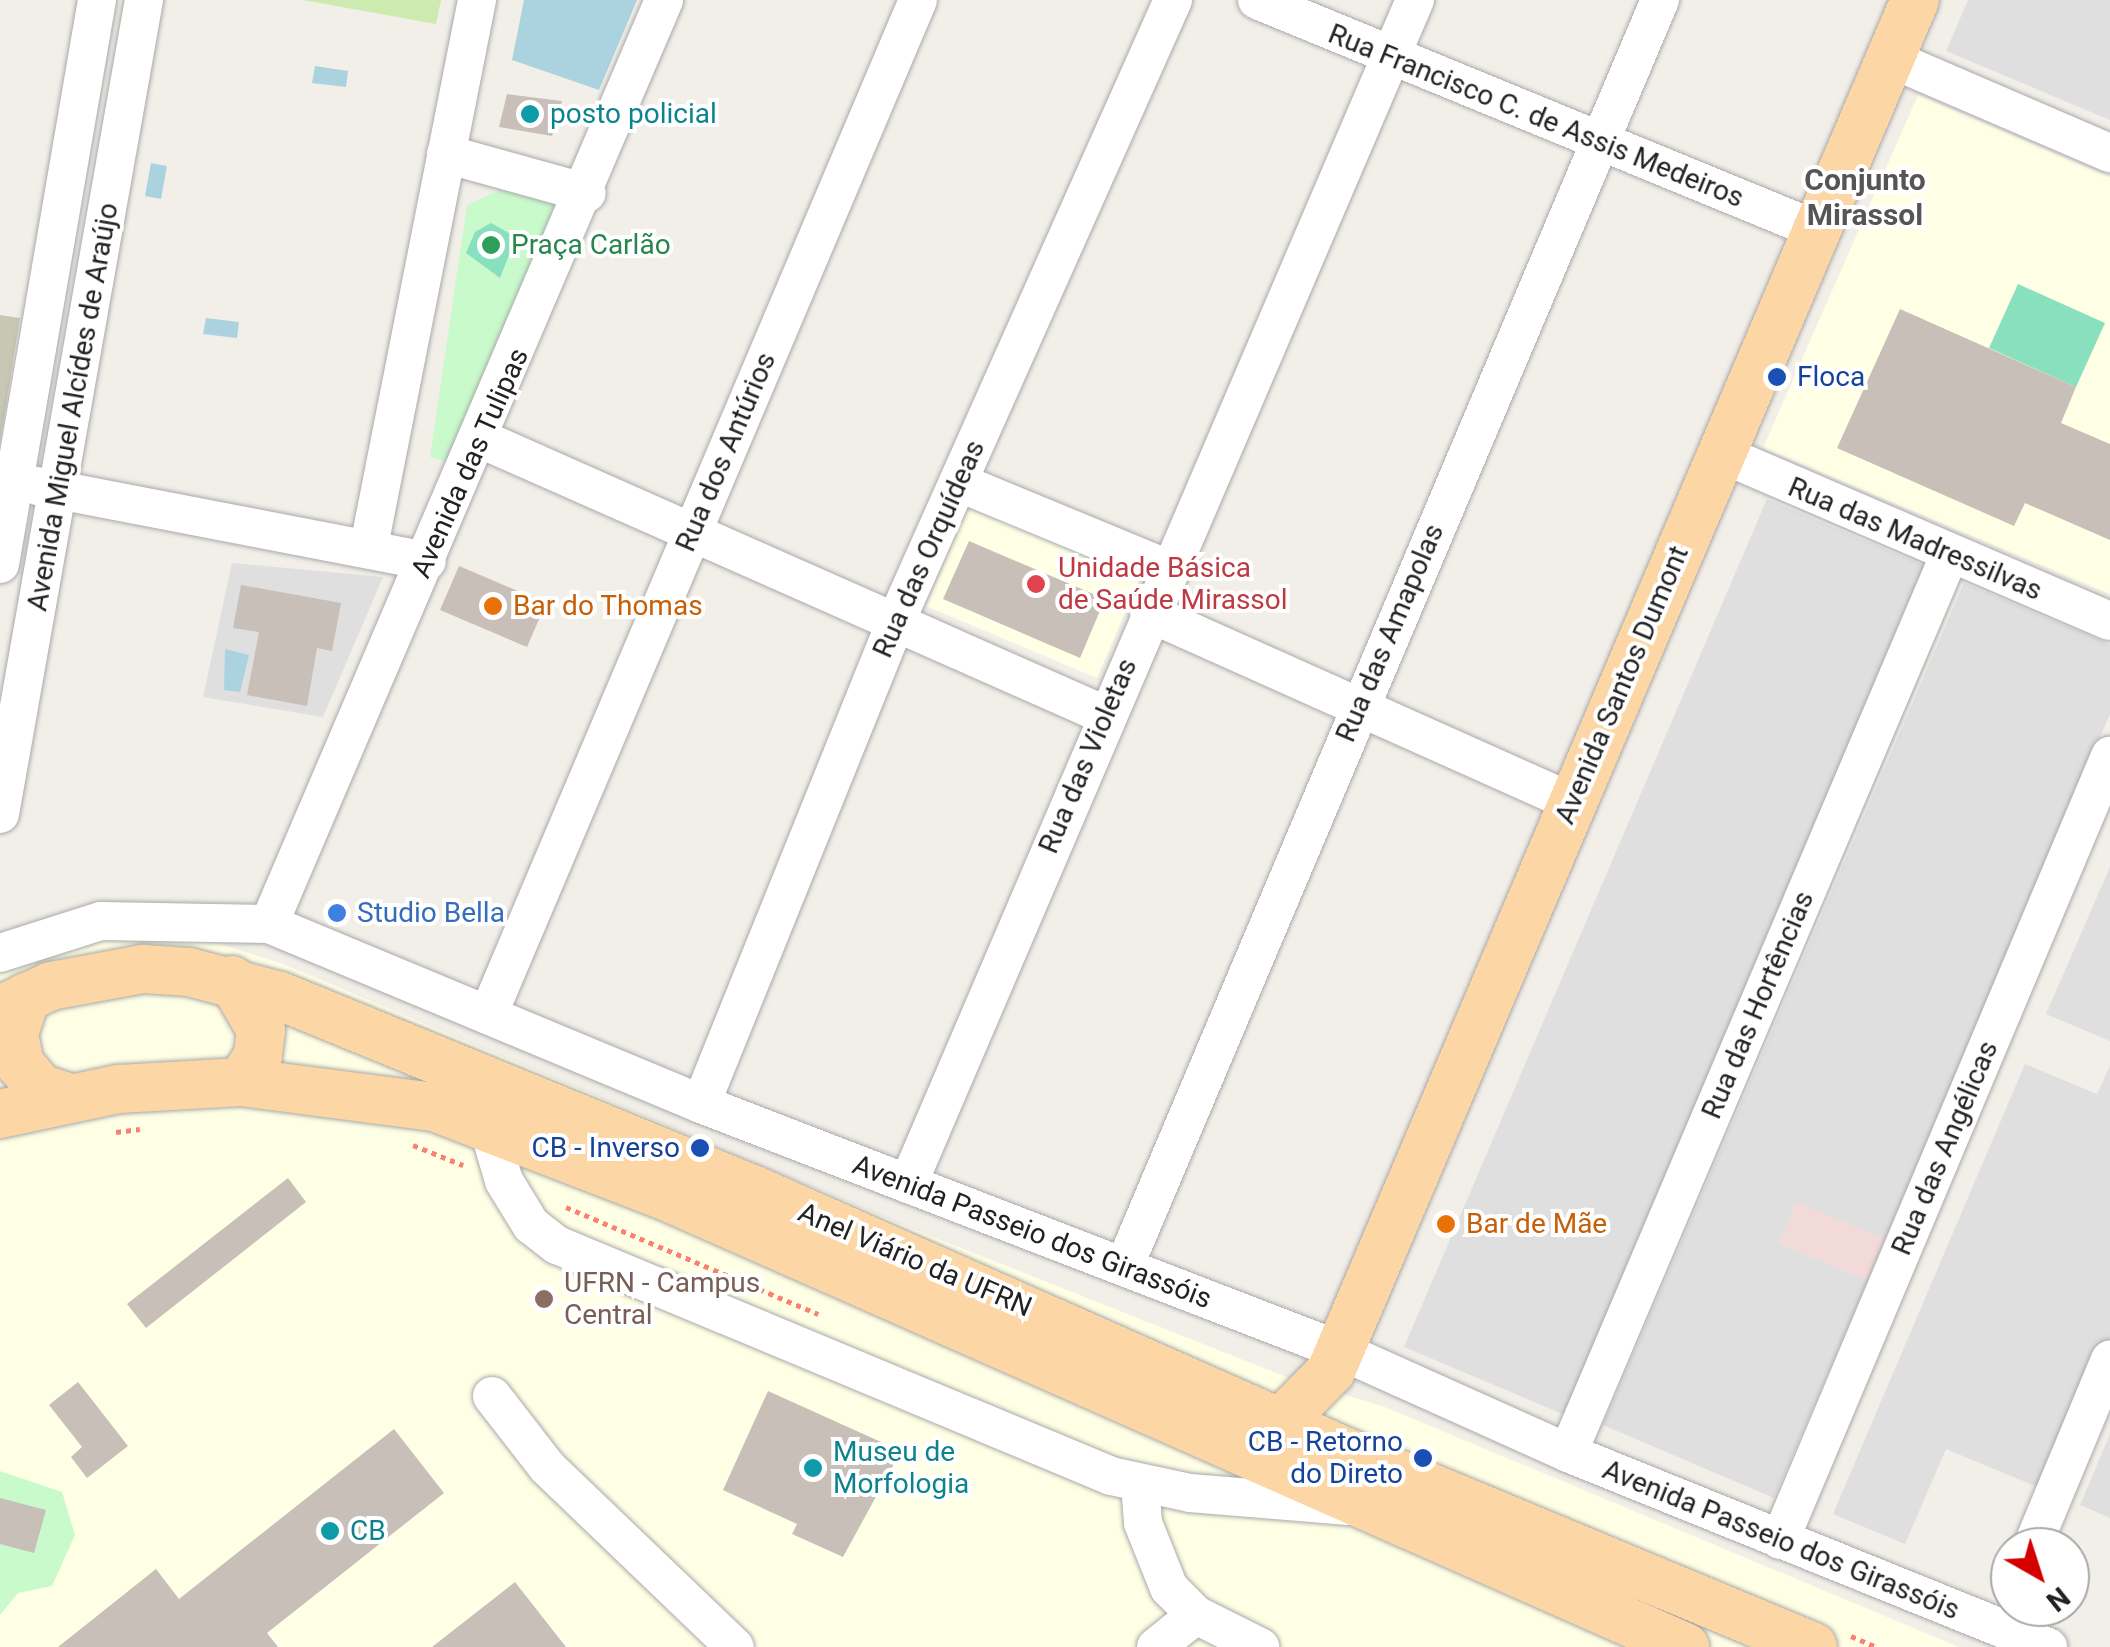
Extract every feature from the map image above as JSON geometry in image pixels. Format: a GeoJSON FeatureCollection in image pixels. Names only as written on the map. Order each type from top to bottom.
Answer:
{"type":"FeatureCollection","features":[{"type":"Feature","properties":{"kind":"main road","name":"Avenida Santos Dumont"},"geometry":{"type":"LineString","coordinates":[[1281,1422],[1335,1361],[1915,0]]}},
{"type":"Feature","properties":{"kind":"main road","name":"Anel Viário da UFRN"},"geometry":{"type":"LineString","coordinates":[[13,1004],[96,973],[127,970],[232,980],[759,1192],[1367,1460],[1813,1647]]}},
{"type":"Feature","properties":{"kind":"main road"},"geometry":{"type":"LineString","coordinates":[[232,980],[262,1030],[258,1056],[241,1082]]}},
{"type":"Feature","properties":{"kind":"main road"},"geometry":{"type":"LineString","coordinates":[[13,1004],[20,1064],[40,1088],[68,1097]]}},
{"type":"Feature","properties":{"kind":"main road","name":"Anel Viário da UFRN"},"geometry":{"type":"LineString","coordinates":[[0,1114],[68,1097],[241,1082],[368,1094],[488,1126],[672,1198],[1685,1647]]}},
{"type":"Feature","properties":{"kind":"main road"},"geometry":{"type":"LineString","coordinates":[[1335,1361],[1367,1460]]}},
{"type":"Feature","properties":{"kind":"street","name":"Avenida Miguel Alcídes de Araújo"},"geometry":{"type":"LineString","coordinates":[[0,564],[7,481],[97,0]]}},
{"type":"Feature","properties":{"kind":"street","name":"Avenida Miguel Alcídes de Araújo"},"geometry":{"type":"LineString","coordinates":[[0,814],[144,0]]}},
{"type":"Feature","properties":{"kind":"street"},"geometry":{"type":"LineString","coordinates":[[368,546],[477,0]]}},
{"type":"Feature","properties":{"kind":"street","name":"Avenida das Tulipas"},"geometry":{"type":"LineString","coordinates":[[270,924],[587,193],[664,0]]}},
{"type":"Feature","properties":{"kind":"street","name":"Rua dos Antúrios"},"geometry":{"type":"LineString","coordinates":[[488,1015],[918,0]]}},
{"type":"Feature","properties":{"kind":"street","name":"Rua das Orquídeas"},"geometry":{"type":"LineString","coordinates":[[701,1104],[896,621],[1173,0]]}},
{"type":"Feature","properties":{"kind":"street","name":"Rua Francisco C. de Assis Medeiros"},"geometry":{"type":"LineString","coordinates":[[1257,0],[1598,144],[1817,230]]}},
{"type":"Feature","properties":{"kind":"street","name":"Rua das Violetas"},"geometry":{"type":"LineString","coordinates":[[908,1184],[1104,715],[1415,0]]}},
{"type":"Feature","properties":{"kind":"street","name":"Rua das Amapolas"},"geometry":{"type":"LineString","coordinates":[[1124,1267],[1660,0]]}},
{"type":"Feature","properties":{"kind":"street"},"geometry":{"type":"LineString","coordinates":[[1890,58],[2110,153]]}},
{"type":"Feature","properties":{"kind":"street"},"geometry":{"type":"LineString","coordinates":[[446,154],[587,193]]}},
{"type":"Feature","properties":{"kind":"street"},"geometry":{"type":"LineString","coordinates":[[481,439],[1104,715]]}},
{"type":"Feature","properties":{"kind":"street","name":"Rua das Madressilvas"},"geometry":{"type":"LineString","coordinates":[[1722,454],[1949,556],[2110,621]]}},
{"type":"Feature","properties":{"kind":"street"},"geometry":{"type":"LineString","coordinates":[[7,481],[427,560]]}},
{"type":"Feature","properties":{"kind":"street"},"geometry":{"type":"LineString","coordinates":[[958,482],[1168,569]]}},
{"type":"Feature","properties":{"kind":"street","name":"Rua das Hortências"},"geometry":{"type":"LineString","coordinates":[[1568,1453],[1949,556]]}},
{"type":"Feature","properties":{"kind":"street"},"geometry":{"type":"LineString","coordinates":[[1150,613],[1571,802]]}},
{"type":"Feature","properties":{"kind":"street","name":"Rua das Angélicas"},"geometry":{"type":"LineString","coordinates":[[1780,1540],[2096,828],[2110,756]]}},
{"type":"Feature","properties":{"kind":"street","name":"Avenida Passeio dos Girassóis"},"geometry":{"type":"LineString","coordinates":[[0,953],[100,921],[270,924],[701,1104],[1124,1267],[1335,1361],[1780,1540],[1990,1609]]}},
{"type":"Feature","properties":{"kind":"street"},"geometry":{"type":"LineString","coordinates":[[488,1126],[504,1181],[532,1224],[557,1244],[1140,1484],[1372,1508]]}},
{"type":"Feature","properties":{"kind":"street"},"geometry":{"type":"LineString","coordinates":[[2040,1527],[2110,1360]]}},
{"type":"Feature","properties":{"kind":"street"},"geometry":{"type":"LineString","coordinates":[[492,1396],[547,1467],[736,1647]]}},
{"type":"Feature","properties":{"kind":"street"},"geometry":{"type":"LineString","coordinates":[[1140,1484],[1152,1555],[1169,1588],[1196,1615],[1260,1647]]}},
{"type":"Feature","properties":{"kind":"street"},"geometry":{"type":"LineString","coordinates":[[1156,1647],[1196,1615]]}},
{"type":"Feature","properties":{"kind":"street","name":"Avenida Passeio dos Girassóis"},"geometry":{"type":"LineString","coordinates":[[2021,1627],[2048,1647]]}},
{"type":"Feature","properties":{"kind":"shaded area"},"geometry":{"type":"Polygon","coordinates":[[[1968,0],[2110,0],[2110,120],[1946,51],[1968,0]]]}},
{"type":"Feature","properties":{"kind":"shaded area"},"geometry":{"type":"Polygon","coordinates":[[[1918,95],[2110,177],[2110,594],[1763,448],[1918,95]]]}},
{"type":"Feature","properties":{"kind":"shaded area"},"geometry":{"type":"Polygon","coordinates":[[[0,315],[20,318],[0,442],[0,315]]]}},
{"type":"Feature","properties":{"kind":"shaded area"},"geometry":{"type":"Polygon","coordinates":[[[1767,499],[1928,567],[1565,1415],[1404,1347],[1767,499]]]}},
{"type":"Feature","properties":{"kind":"shaded area","name":"Unidade Básica de Saúde Mirassol"},"geometry":{"type":"Polygon","coordinates":[[[969,504],[1141,576],[1097,678],[926,606],[969,504]]]}},
{"type":"Feature","properties":{"kind":"shaded area"},"geometry":{"type":"Polygon","coordinates":[[[232,563],[383,577],[323,717],[203,697],[232,563]]]}},
{"type":"Feature","properties":{"kind":"shaded area"},"geometry":{"type":"Polygon","coordinates":[[[1964,583],[2110,644],[2110,714],[1885,1239],[1797,1203],[1779,1243],[1868,1280],[1774,1498],[1603,1425],[1964,583]]]}},
{"type":"Feature","properties":{"kind":"shaded area"},"geometry":{"type":"Polygon","coordinates":[[[2110,867],[2110,1041],[2046,1014],[2110,867]]]}},
{"type":"Feature","properties":{"kind":"shaded area","name":"UFRN - Campus Central"},"geometry":{"type":"Polygon","coordinates":[[[77,938],[211,941],[283,964],[893,1221],[1284,1376],[1385,1407],[1959,1647],[0,1647],[0,967],[77,938]]]}},
{"type":"Feature","properties":{"kind":"shaded area"},"geometry":{"type":"Polygon","coordinates":[[[2025,1064],[2097,1094],[2110,1066],[2110,1337],[2045,1490],[1946,1449],[1905,1544],[1833,1514],[2025,1064]]]}},
{"type":"Feature","properties":{"kind":"shaded area"},"geometry":{"type":"Polygon","coordinates":[[[1796,1202],[1885,1239],[1868,1280],[1779,1243],[1796,1202]]]}},
{"type":"Feature","properties":{"kind":"shaded area"},"geometry":{"type":"Polygon","coordinates":[[[2110,1434],[2110,1518],[2080,1505],[2110,1434]]]}},
{"type":"Feature","properties":{"kind":"green space"},"geometry":{"type":"Polygon","coordinates":[[[303,0],[441,0],[436,24],[303,0]]]}},
{"type":"Feature","properties":{"kind":"green space"},"geometry":{"type":"Polygon","coordinates":[[[518,182],[559,197],[451,463],[430,457],[467,205],[518,182]]]}},
{"type":"Feature","properties":{"kind":"green space","name":"Praça Carlão"},"geometry":{"type":"Polygon","coordinates":[[[491,223],[516,237],[500,278],[466,253],[475,232],[491,223]]]}},
{"type":"Feature","properties":{"kind":"green space"},"geometry":{"type":"Polygon","coordinates":[[[2018,284],[2105,323],[2076,387],[1989,348],[2018,284]]]}},
{"type":"Feature","properties":{"kind":"green space"},"geometry":{"type":"Polygon","coordinates":[[[0,1471],[62,1492],[75,1535],[52,1586],[18,1593],[0,1615],[0,1471]]]}},
{"type":"Feature","properties":{"kind":"water"},"geometry":{"type":"Polygon","coordinates":[[[524,0],[637,0],[599,90],[512,60],[524,0]]]}},
{"type":"Feature","properties":{"kind":"water"},"geometry":{"type":"Polygon","coordinates":[[[315,66],[348,71],[346,87],[312,83],[315,66]]]}},
{"type":"Feature","properties":{"kind":"water"},"geometry":{"type":"Polygon","coordinates":[[[151,163],[167,166],[161,199],[145,196],[151,163]]]}},
{"type":"Feature","properties":{"kind":"water"},"geometry":{"type":"Polygon","coordinates":[[[206,318],[239,322],[237,338],[203,334],[206,318]]]}},
{"type":"Feature","properties":{"kind":"water"},"geometry":{"type":"Polygon","coordinates":[[[225,649],[249,655],[240,692],[224,690],[225,649]]]}},
{"type":"Feature","properties":{"kind":"building","name":"posto policial"},"geometry":{"type":"Polygon","coordinates":[[[507,94],[562,101],[552,136],[499,127],[507,94]]]}},
{"type":"Feature","properties":{"kind":"building"},"geometry":{"type":"Polygon","coordinates":[[[1900,309],[2076,387],[2061,423],[2110,444],[2110,540],[2025,503],[2014,526],[1837,448],[1900,309]]]}},
{"type":"Feature","properties":{"kind":"building"},"geometry":{"type":"Polygon","coordinates":[[[969,541],[1105,599],[1080,658],[943,599],[969,541]]]}},
{"type":"Feature","properties":{"kind":"building","name":"Bar do Thomas"},"geometry":{"type":"Polygon","coordinates":[[[459,566],[546,603],[527,647],[440,610],[459,566]]]}},
{"type":"Feature","properties":{"kind":"building"},"geometry":{"type":"Polygon","coordinates":[[[241,585],[341,603],[332,651],[317,648],[307,706],[247,695],[259,632],[233,628],[241,585]]]}},
{"type":"Feature","properties":{"kind":"building"},"geometry":{"type":"Polygon","coordinates":[[[288,1178],[306,1202],[146,1328],[127,1304],[288,1178]]]}},
{"type":"Feature","properties":{"kind":"building"},"geometry":{"type":"Polygon","coordinates":[[[78,1382],[128,1446],[87,1478],[71,1457],[82,1447],[49,1405],[78,1382]]]}},
{"type":"Feature","properties":{"kind":"building","name":"Museu de Morfologia"},"geometry":{"type":"Polygon","coordinates":[[[768,1391],[901,1451],[843,1557],[792,1534],[797,1524],[723,1490],[768,1391]]]}},
{"type":"Feature","properties":{"kind":"building","name":"CB"},"geometry":{"type":"Polygon","coordinates":[[[394,1429],[444,1493],[267,1633],[278,1647],[58,1647],[156,1569],[179,1599],[394,1429]]]}},
{"type":"Feature","properties":{"kind":"building"},"geometry":{"type":"Polygon","coordinates":[[[0,1498],[46,1510],[34,1553],[0,1544],[0,1498]]]}},
{"type":"Feature","properties":{"kind":"building"},"geometry":{"type":"Polygon","coordinates":[[[515,1582],[566,1647],[432,1647],[515,1582]]]}},
{"type":"Feature","properties":{"kind":"place","name":"posto policial"},"geometry":{"type":"Point","coordinates":[530,114]}},
{"type":"Feature","properties":{"kind":"place","name":"Praça Carlão"},"geometry":{"type":"Point","coordinates":[491,245]}},
{"type":"Feature","properties":{"kind":"place","name":"Floca"},"geometry":{"type":"Point","coordinates":[1777,377]}},
{"type":"Feature","properties":{"kind":"place","name":"Unidade Básica de Saúde Mirassol"},"geometry":{"type":"Point","coordinates":[1036,584]}},
{"type":"Feature","properties":{"kind":"place","name":"Bar do Thomas"},"geometry":{"type":"Point","coordinates":[493,606]}},
{"type":"Feature","properties":{"kind":"place","name":"Studio Bella"},"geometry":{"type":"Point","coordinates":[337,913]}},
{"type":"Feature","properties":{"kind":"place","name":"CB - Inverso"},"geometry":{"type":"Point","coordinates":[700,1148]}},
{"type":"Feature","properties":{"kind":"place","name":"Bar de Mãe"},"geometry":{"type":"Point","coordinates":[1446,1224]}},
{"type":"Feature","properties":{"kind":"place","name":"UFRN - Campus Central"},"geometry":{"type":"Point","coordinates":[544,1299]}},
{"type":"Feature","properties":{"kind":"place","name":"CB - Retorno do Direto"},"geometry":{"type":"Point","coordinates":[1423,1458]}},
{"type":"Feature","properties":{"kind":"place","name":"Museu de Morfologia"},"geometry":{"type":"Point","coordinates":[813,1468]}},
{"type":"Feature","properties":{"kind":"place","name":"CB"},"geometry":{"type":"Point","coordinates":[330,1531]}},
{"type":"Feature","properties":{"kind":"district","name":"Conjunto Mirassol"},"geometry":{"type":"Point","coordinates":[1865,197]}}]}
